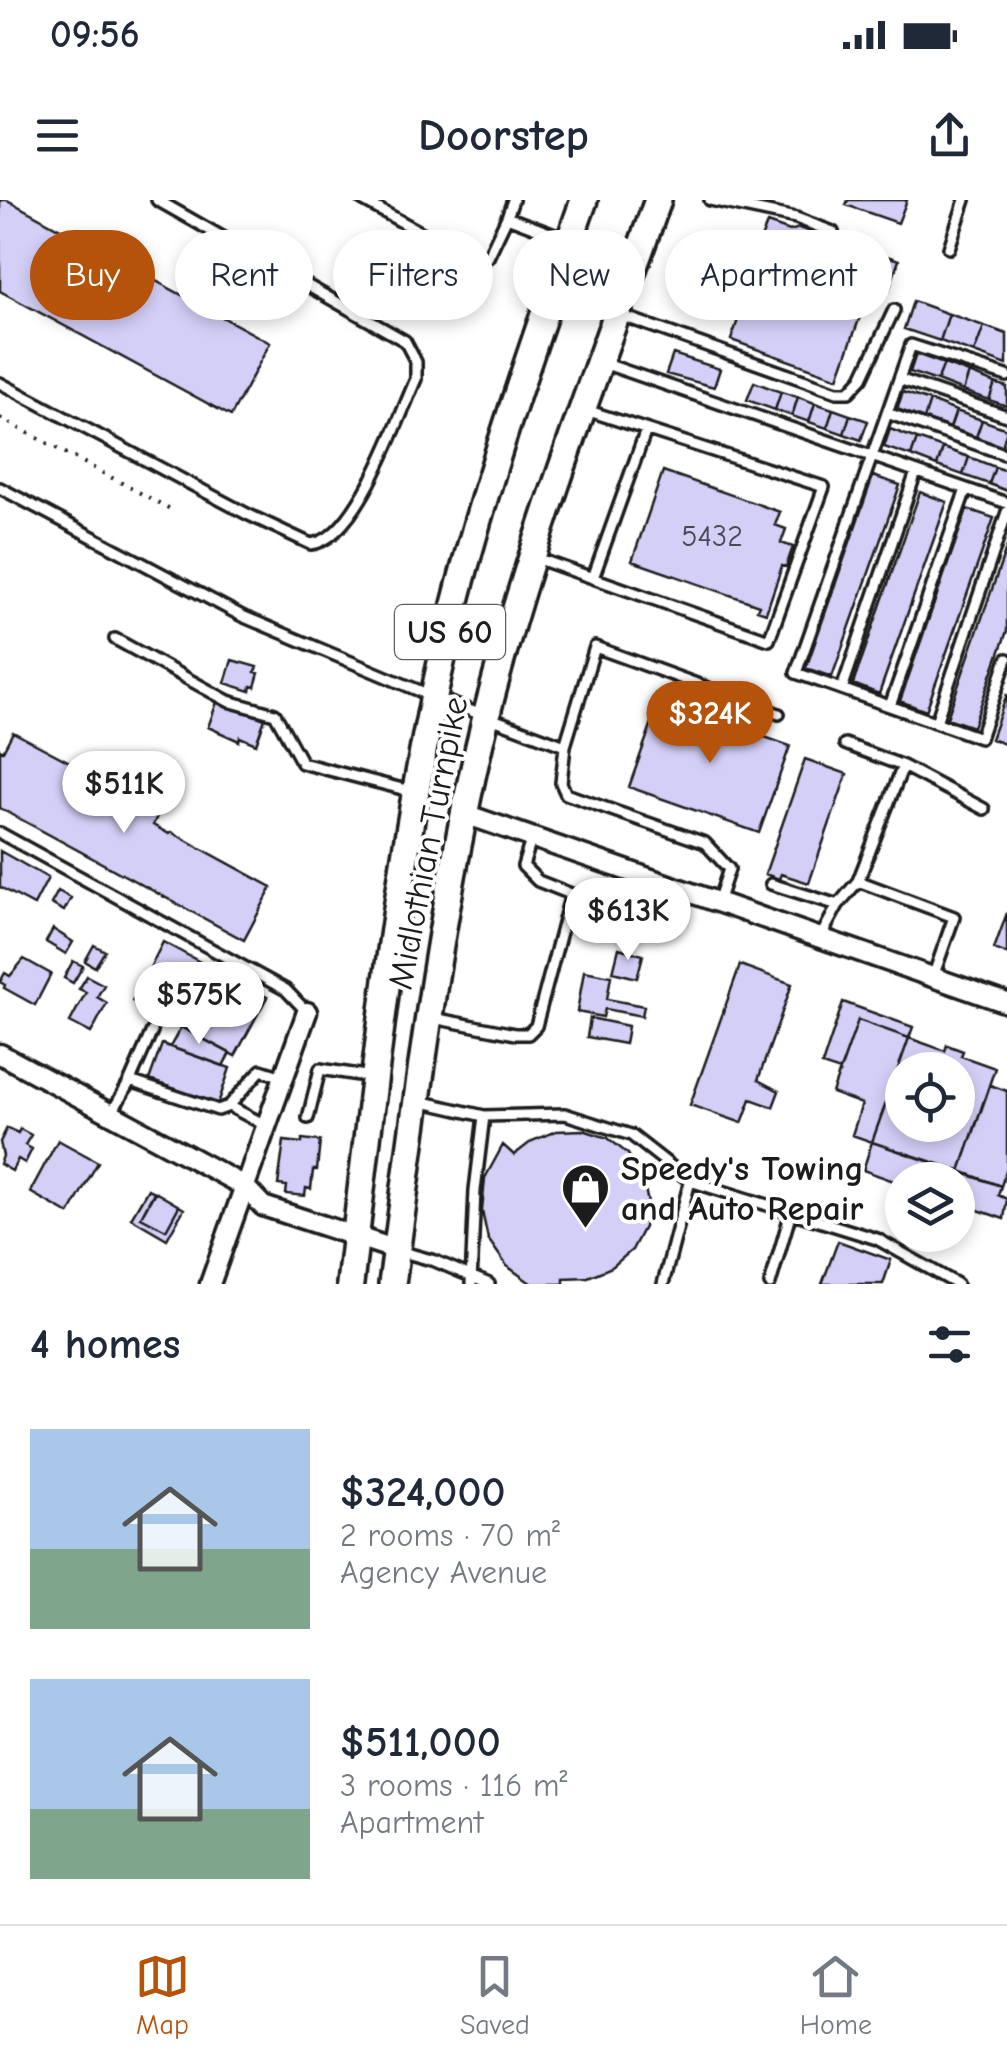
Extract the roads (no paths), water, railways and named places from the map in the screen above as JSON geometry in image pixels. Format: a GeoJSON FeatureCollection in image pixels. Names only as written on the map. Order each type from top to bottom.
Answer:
{"type":"FeatureCollection","features":[{"type":"Feature","properties":{"kind":"main road","name":"Midlothian Turnpike"},"geometry":{"type":"LineString","coordinates":[[574,230],[584,200]]}},
{"type":"Feature","properties":{"kind":"main road","name":"Midlothian Turnpike"},"geometry":{"type":"LineString","coordinates":[[645,236],[658,200]]}},
{"type":"Feature","properties":{"kind":"main road","name":"Midlothian Turnpike"},"geometry":{"type":"LineString","coordinates":[[350,1284],[374,1078],[434,696],[515,394],[542,320]]}},
{"type":"Feature","properties":{"kind":"main road","name":"Midlothian Turnpike"},"geometry":{"type":"LineString","coordinates":[[392,1284],[449,880],[486,716],[534,557],[615,320]]}},
{"type":"Feature","properties":{"kind":"street"},"geometry":{"type":"LineString","coordinates":[[465,814],[1007,1002]]}},
{"type":"Feature","properties":{"kind":"street"},"geometry":{"type":"LineString","coordinates":[[210,1284],[307,1012]]}},
{"type":"Feature","properties":{"kind":"street"},"geometry":{"type":"LineString","coordinates":[[0,1054],[244,1186],[263,1206],[397,1250]]}},
{"type":"Feature","properties":{"kind":"lane"},"geometry":{"type":"LineString","coordinates":[[0,383],[247,514],[312,544],[322,543],[338,532],[357,508],[416,379],[416,362],[406,341],[156,200]]}},
{"type":"Feature","properties":{"kind":"lane"},"geometry":{"type":"LineString","coordinates":[[362,200],[471,260],[481,261],[488,257],[513,200]]}},
{"type":"Feature","properties":{"kind":"lane"},"geometry":{"type":"LineString","coordinates":[[710,200],[796,218],[828,230]]}},
{"type":"Feature","properties":{"kind":"lane"},"geometry":{"type":"LineString","coordinates":[[949,248],[965,200]]}},
{"type":"Feature","properties":{"kind":"lane"},"geometry":{"type":"LineString","coordinates":[[507,217],[541,230]]}},
{"type":"Feature","properties":{"kind":"lane"},"geometry":{"type":"LineString","coordinates":[[634,320],[837,392],[849,392],[862,378],[894,310]]}},
{"type":"Feature","properties":{"kind":"lane"},"geometry":{"type":"LineString","coordinates":[[1007,376],[912,345],[796,672],[980,738],[1007,659]]}},
{"type":"Feature","properties":{"kind":"lane"},"geometry":{"type":"LineString","coordinates":[[600,362],[1007,503]]}},
{"type":"Feature","properties":{"kind":"lane"},"geometry":{"type":"LineString","coordinates":[[899,378],[1007,416]]}},
{"type":"Feature","properties":{"kind":"lane"},"geometry":{"type":"LineString","coordinates":[[534,557],[769,640],[824,488],[583,410]]}},
{"type":"Feature","properties":{"kind":"lane"},"geometry":{"type":"LineString","coordinates":[[887,413],[1007,455]]}},
{"type":"Feature","properties":{"kind":"lane"},"geometry":{"type":"LineString","coordinates":[[593,578],[646,430]]}},
{"type":"Feature","properties":{"kind":"lane"},"geometry":{"type":"LineString","coordinates":[[842,689],[916,472]]}},
{"type":"Feature","properties":{"kind":"lane"},"geometry":{"type":"LineString","coordinates":[[0,488],[242,616],[565,746]]}},
{"type":"Feature","properties":{"kind":"lane"},"geometry":{"type":"LineString","coordinates":[[890,706],[966,489]]}},
{"type":"Feature","properties":{"kind":"lane"},"geometry":{"type":"LineString","coordinates":[[936,722],[1007,512]]}},
{"type":"Feature","properties":{"kind":"lane"},"geometry":{"type":"LineString","coordinates":[[115,639],[228,701],[275,714],[302,763],[416,793]]}},
{"type":"Feature","properties":{"kind":"lane"},"geometry":{"type":"LineString","coordinates":[[718,902],[729,869],[705,842],[566,794],[560,783],[565,746],[595,647],[779,714]]}},
{"type":"Feature","properties":{"kind":"lane"},"geometry":{"type":"LineString","coordinates":[[845,744],[904,766],[984,809]]}},
{"type":"Feature","properties":{"kind":"lane"},"geometry":{"type":"LineString","coordinates":[[820,938],[838,905],[858,881],[904,766]]}},
{"type":"Feature","properties":{"kind":"lane"},"geometry":{"type":"LineString","coordinates":[[0,833],[286,990],[307,1012]]}},
{"type":"Feature","properties":{"kind":"lane"},"geometry":{"type":"LineString","coordinates":[[428,1017],[515,1034],[528,1034],[536,1026],[572,894],[528,873],[524,866],[532,837]]}},
{"type":"Feature","properties":{"kind":"lane"},"geometry":{"type":"LineString","coordinates":[[858,881],[954,917],[934,977]]}},
{"type":"Feature","properties":{"kind":"lane"},"geometry":{"type":"LineString","coordinates":[[771,884],[838,905]]}},
{"type":"Feature","properties":{"kind":"lane"},"geometry":{"type":"LineString","coordinates":[[112,1114],[152,1031]]}},
{"type":"Feature","properties":{"kind":"lane"},"geometry":{"type":"LineString","coordinates":[[130,1081],[212,1109],[229,1106],[261,1070],[283,1077]]}},
{"type":"Feature","properties":{"kind":"lane"},"geometry":{"type":"LineString","coordinates":[[308,1118],[320,1070],[374,1078]]}},
{"type":"Feature","properties":{"kind":"lane"},"geometry":{"type":"LineString","coordinates":[[416,1101],[484,1116],[565,1114],[631,1134],[690,1182],[877,1239],[957,1284]]}},
{"type":"Feature","properties":{"kind":"lane"},"geometry":{"type":"LineString","coordinates":[[229,1106],[265,1126]]}},
{"type":"Feature","properties":{"kind":"lane"},"geometry":{"type":"LineString","coordinates":[[472,1280],[475,1190],[484,1116]]}},
{"type":"Feature","properties":{"kind":"lane"},"geometry":{"type":"LineString","coordinates":[[663,1284],[690,1182]]}},
{"type":"Feature","properties":{"kind":"lane"},"geometry":{"type":"LineString","coordinates":[[770,1284],[792,1212]]}},
{"type":"Feature","properties":{"kind":"lane"},"geometry":{"type":"LineString","coordinates":[[397,1250],[489,1284]]}},
{"type":"Feature","properties":{"kind":"place","name":"Speedy's Towing and Auto Repair"},"geometry":{"type":"Point","coordinates":[586,1230]}}]}
